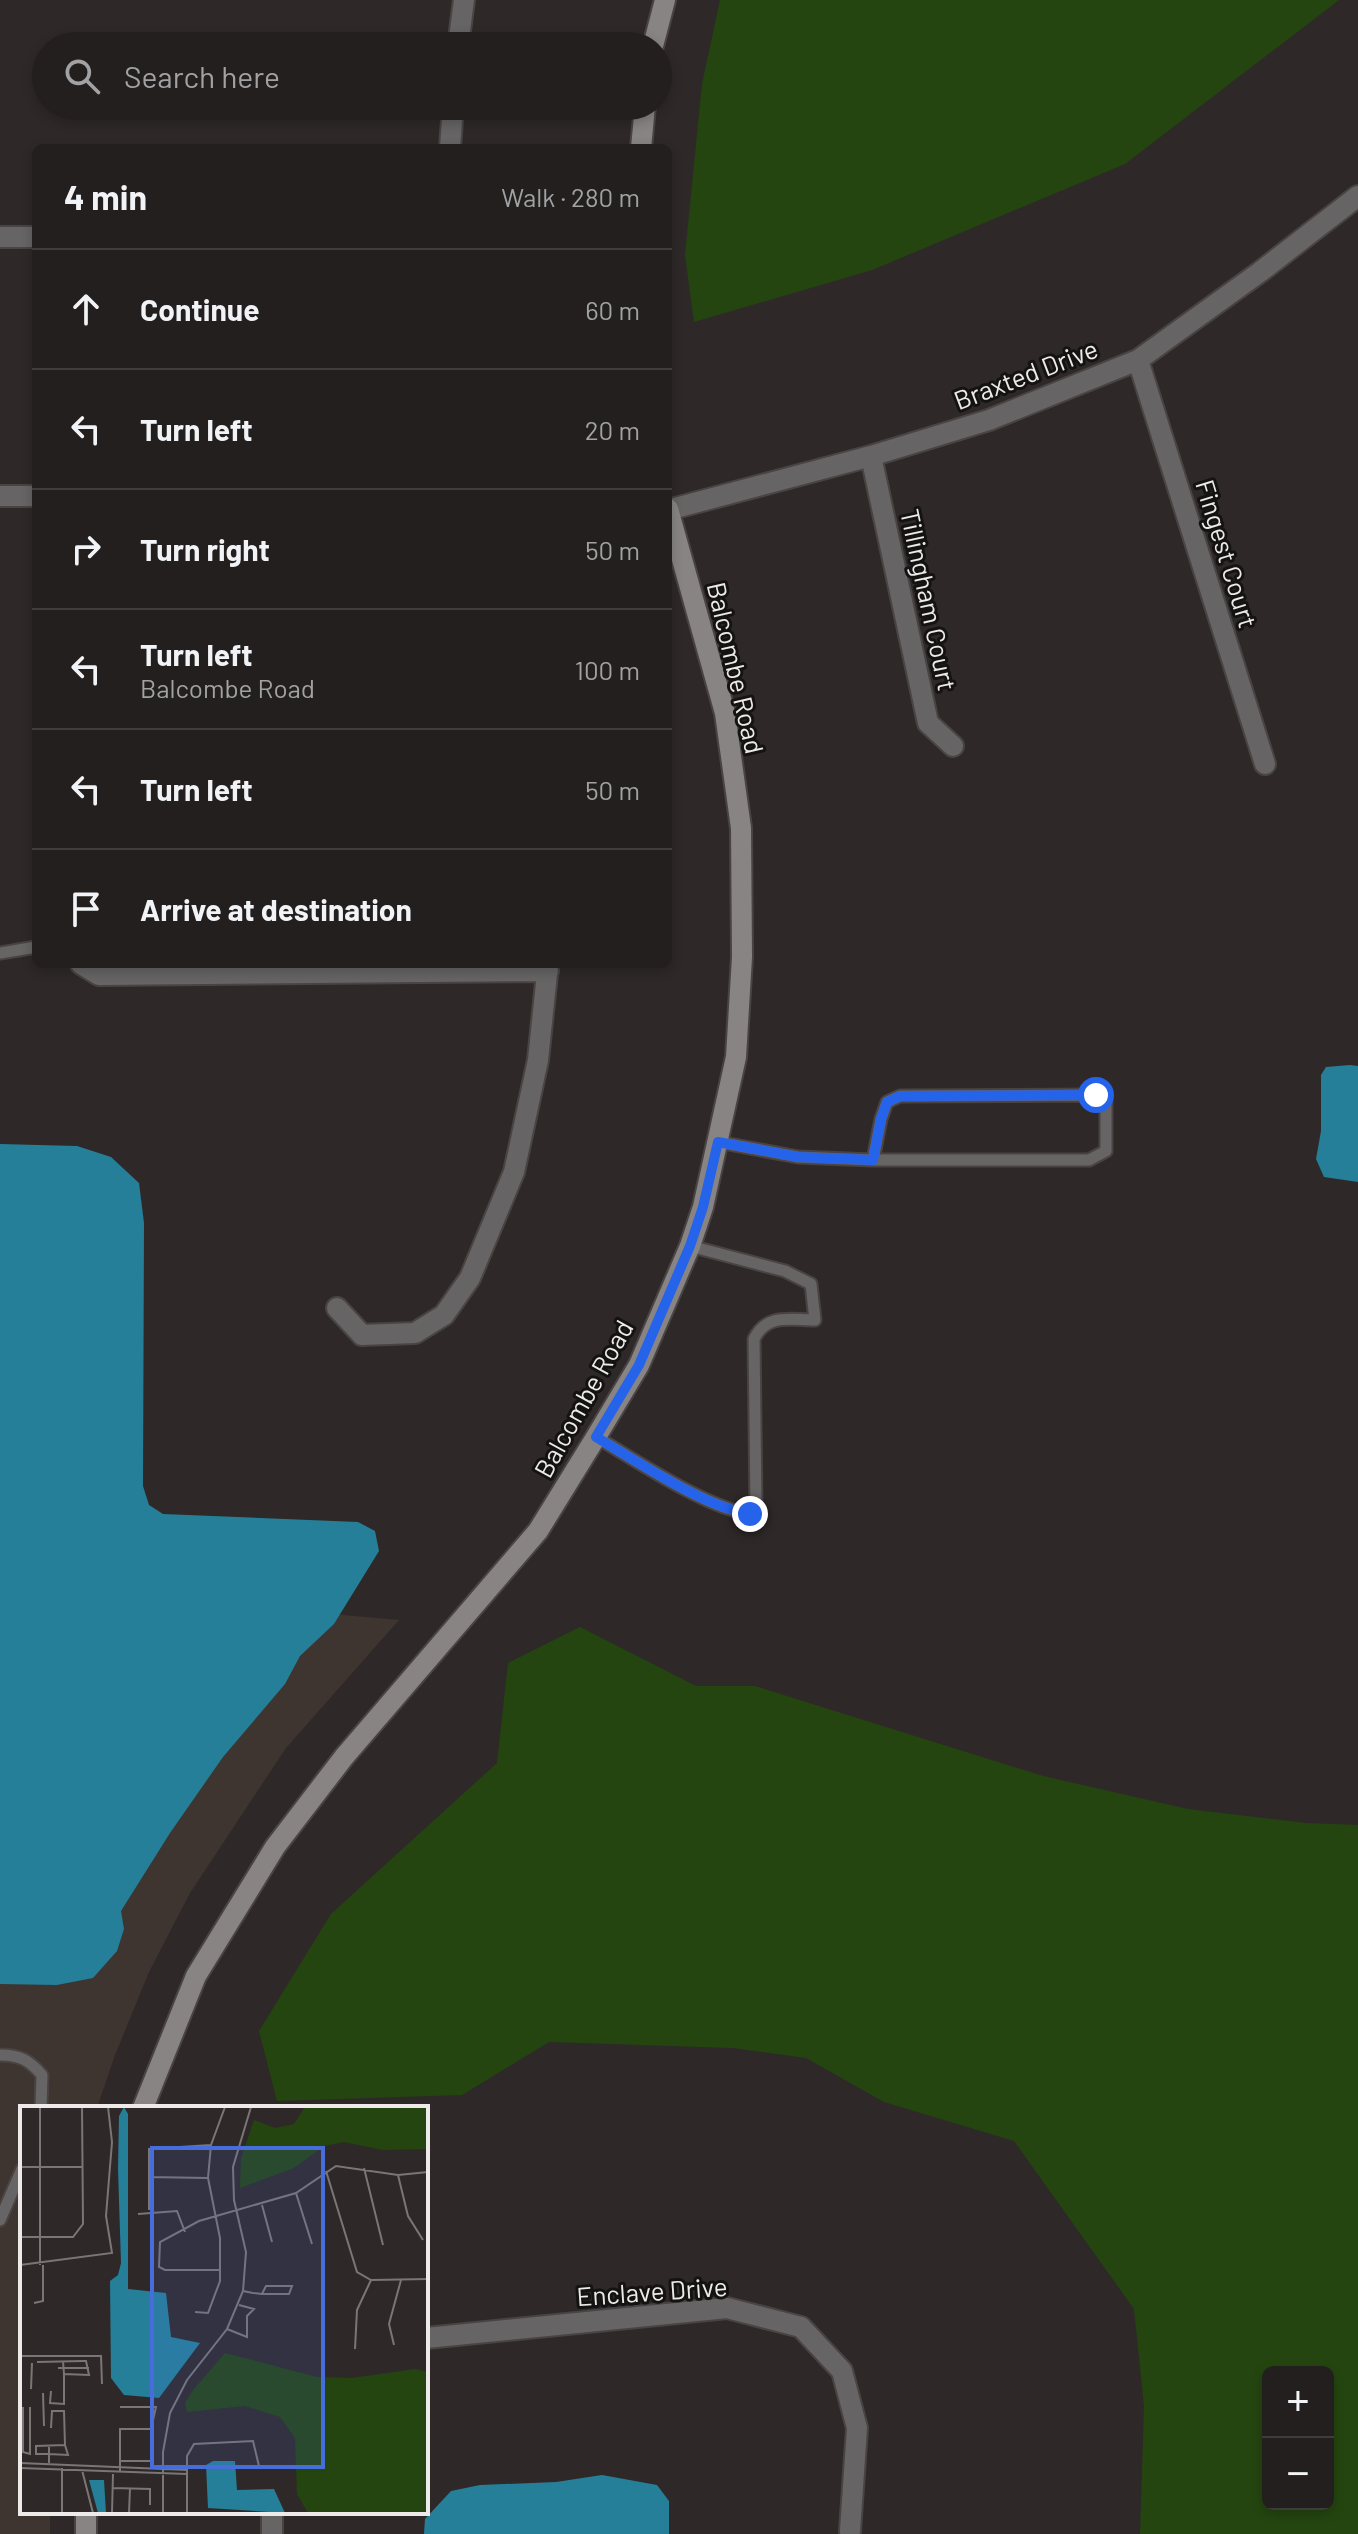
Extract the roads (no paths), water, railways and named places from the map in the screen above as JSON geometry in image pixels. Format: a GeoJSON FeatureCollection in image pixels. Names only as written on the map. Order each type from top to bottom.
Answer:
{"type":"FeatureCollection","features":[{"type":"Feature","properties":{"kind":"street"},"geometry":{"type":"LineString","coordinates":[[460,32],[464,0]]}},
{"type":"Feature","properties":{"kind":"street"},"geometry":{"type":"LineString","coordinates":[[657,32],[665,0]]}},
{"type":"Feature","properties":{"kind":"street"},"geometry":{"type":"LineString","coordinates":[[450,144],[452,120]]}},
{"type":"Feature","properties":{"kind":"street"},"geometry":{"type":"LineString","coordinates":[[641,144],[644,120]]}},
{"type":"Feature","properties":{"kind":"street","name":"Braxted Drive"},"geometry":{"type":"LineString","coordinates":[[672,508],[871,456],[989,420],[1138,360],[1358,196]]}},
{"type":"Feature","properties":{"kind":"street"},"geometry":{"type":"LineString","coordinates":[[0,237],[32,237]]}},
{"type":"Feature","properties":{"kind":"street","name":"Fingest Court"},"geometry":{"type":"LineString","coordinates":[[1138,360],[1265,764]]}},
{"type":"Feature","properties":{"kind":"street","name":"Tillingham Court"},"geometry":{"type":"LineString","coordinates":[[871,456],[928,723],[953,746]]}},
{"type":"Feature","properties":{"kind":"street"},"geometry":{"type":"LineString","coordinates":[[0,496],[32,496]]}},
{"type":"Feature","properties":{"kind":"street","name":"Balcombe Road"},"geometry":{"type":"LineString","coordinates":[[144,2106],[196,1976],[275,1847],[344,1757],[538,1531],[639,1365],[690,1246],[703,1207],[736,1057],[742,957],[741,828],[725,713],[672,523]]}},
{"type":"Feature","properties":{"kind":"street"},"geometry":{"type":"LineString","coordinates":[[88,968],[99,975],[492,968]]}},
{"type":"Feature","properties":{"kind":"street"},"geometry":{"type":"LineString","coordinates":[[337,1308],[362,1335],[415,1333],[444,1315],[470,1278],[514,1172],[538,1060],[548,968]]}},
{"type":"Feature","properties":{"kind":"street","name":"Enclave Drive"},"geometry":{"type":"LineString","coordinates":[[428,2338],[727,2308],[801,2327],[842,2371],[857,2428],[850,2531]]}},
{"type":"Feature","properties":{"kind":"lane"},"geometry":{"type":"LineString","coordinates":[[0,953],[32,948]]}},
{"type":"Feature","properties":{"kind":"lane"},"geometry":{"type":"LineString","coordinates":[[718,1142],[798,1157],[873,1160],[1089,1160],[1106,1151],[1106,1102],[1104,1097],[1096,1095],[900,1096],[887,1102],[883,1110],[873,1160]]}},
{"type":"Feature","properties":{"kind":"lane"},"geometry":{"type":"LineString","coordinates":[[596,1437],[733,1512],[750,1514],[756,1506],[754,1339],[760,1328],[773,1320],[815,1320],[811,1284],[785,1271],[690,1246]]}},
{"type":"Feature","properties":{"kind":"lane"},"geometry":{"type":"LineString","coordinates":[[0,2055],[29,2060],[42,2075],[41,2106]]}},
{"type":"Feature","properties":{"kind":"lane"},"geometry":{"type":"LineString","coordinates":[[0,2220],[20,2174]]}},
{"type":"Feature","properties":{"kind":"water"},"geometry":{"type":"Polygon","coordinates":[[[1358,1066],[1358,1182],[1324,1177],[1316,1159],[1321,1131],[1321,1075],[1326,1067],[1358,1066]]]}},
{"type":"Feature","properties":{"kind":"water"},"geometry":{"type":"Polygon","coordinates":[[[0,1144],[77,1146],[111,1157],[139,1183],[144,1223],[143,1486],[149,1505],[163,1514],[358,1522],[375,1531],[379,1551],[334,1624],[300,1656],[285,1684],[223,1757],[170,1833],[121,1911],[124,1929],[117,1951],[93,1978],[57,1985],[0,1984],[0,1144]]]}},
{"type":"Feature","properties":{"kind":"water"},"geometry":{"type":"Polygon","coordinates":[[[602,2475],[657,2485],[669,2501],[669,2534],[424,2534],[425,2519],[451,2491],[480,2485],[556,2482],[602,2475]]]}}]}
